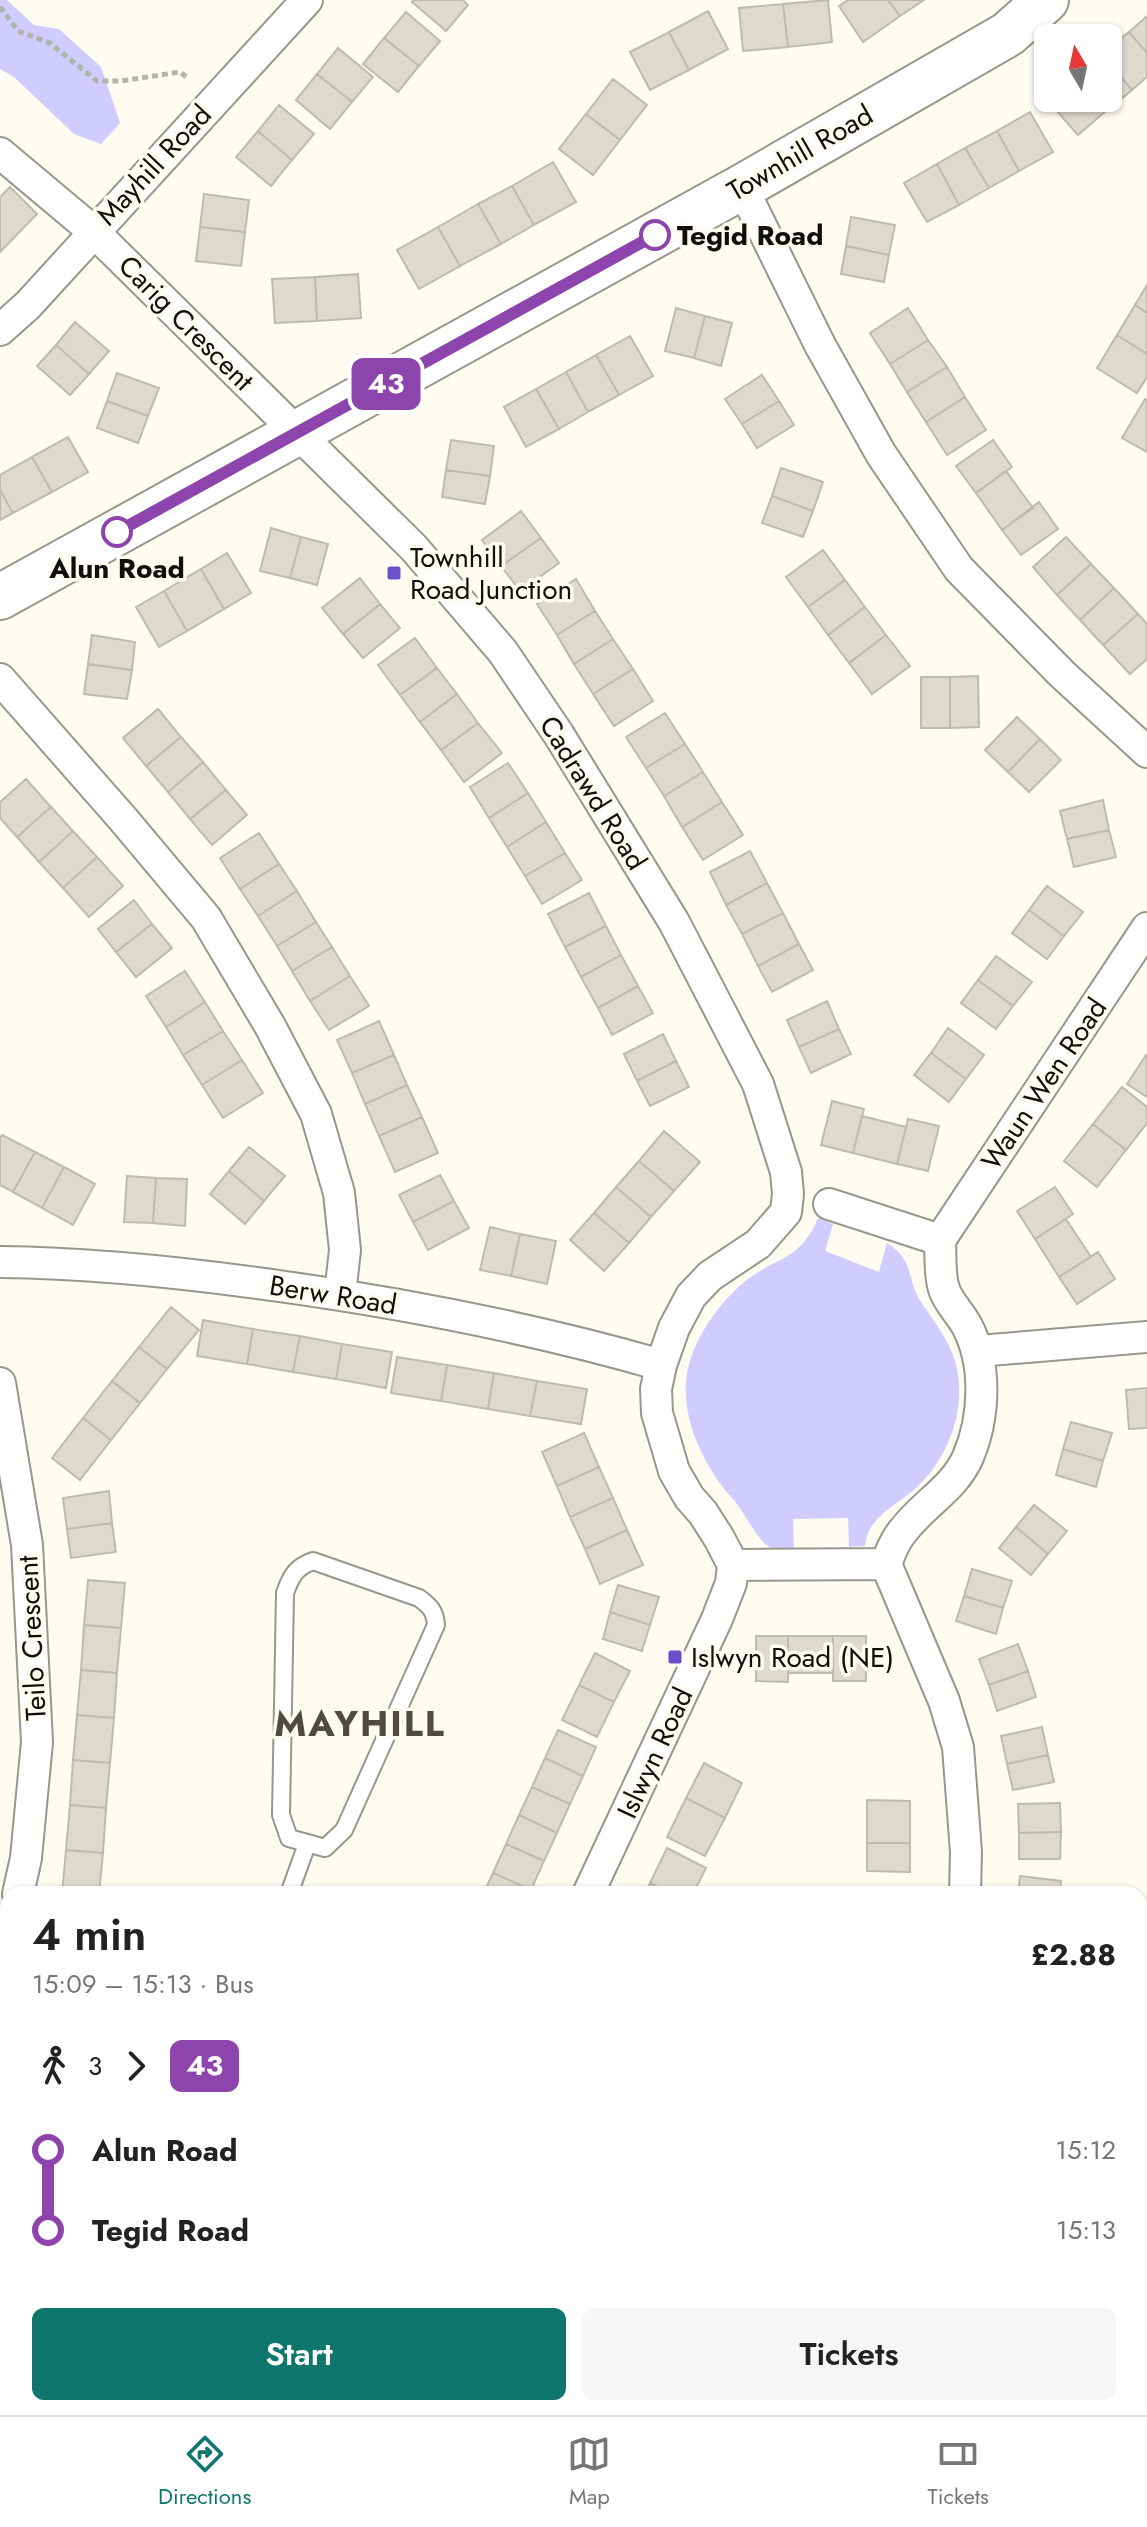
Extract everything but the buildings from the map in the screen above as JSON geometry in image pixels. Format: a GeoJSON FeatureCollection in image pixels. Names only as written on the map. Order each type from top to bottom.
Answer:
{"type":"FeatureCollection","features":[{"type":"Feature","properties":{"kind":"street","name":"Mayhill Road"},"geometry":{"type":"LineString","coordinates":[[0,330],[28,305],[307,0]]}},
{"type":"Feature","properties":{"kind":"street","name":"Townhill Road"},"geometry":{"type":"LineString","coordinates":[[0,597],[742,187],[1008,34],[1046,0]]}},
{"type":"Feature","properties":{"kind":"street","name":"Carig Crescent"},"geometry":{"type":"LineString","coordinates":[[0,153],[93,231],[297,434]]}},
{"type":"Feature","properties":{"kind":"street"},"geometry":{"type":"LineString","coordinates":[[742,187],[820,345],[873,440],[959,569],[1074,686],[1147,752]]}},
{"type":"Feature","properties":{"kind":"street","name":"Cadrawd Road"},"geometry":{"type":"LineString","coordinates":[[297,434],[341,474],[424,560],[503,652],[559,735],[674,922],[758,1084],[786,1172],[786,1212],[758,1244],[710,1276],[691,1296],[674,1328],[661,1365]]}},
{"type":"Feature","properties":{"kind":"street"},"geometry":{"type":"LineString","coordinates":[[0,679],[206,918],[270,1026],[316,1114],[339,1193],[345,1250],[340,1294]]}},
{"type":"Feature","properties":{"kind":"street","name":"Waun Wen Road"},"geometry":{"type":"LineString","coordinates":[[940,1240],[1147,928]]}},
{"type":"Feature","properties":{"kind":"street"},"geometry":{"type":"LineString","coordinates":[[829,1204],[940,1240],[941,1278],[945,1293],[967,1326],[978,1351],[981,1394],[977,1427],[967,1459],[951,1484],[903,1530],[886,1564],[944,1701],[958,1747],[966,1852],[965,1886]]}},
{"type":"Feature","properties":{"kind":"street","name":"Berw Road"},"geometry":{"type":"LineString","coordinates":[[0,1262],[161,1271],[340,1294],[571,1339],[661,1365]]}},
{"type":"Feature","properties":{"kind":"street"},"geometry":{"type":"LineString","coordinates":[[978,1351],[1147,1337]]}},
{"type":"Feature","properties":{"kind":"street"},"geometry":{"type":"LineString","coordinates":[[661,1365],[656,1389],[657,1413],[674,1471],[719,1538],[733,1565],[886,1564]]}},
{"type":"Feature","properties":{"kind":"street","name":"Teilo Crescent"},"geometry":{"type":"LineString","coordinates":[[0,1383],[27,1545],[37,1742],[26,1858],[20,1886]]}},
{"type":"Feature","properties":{"kind":"street","name":"Islwyn Road"},"geometry":{"type":"LineString","coordinates":[[592,1886],[717,1619],[731,1583],[733,1565]]}},
{"type":"Feature","properties":{"kind":"lane"},"geometry":{"type":"LineString","coordinates":[[313,1561],[419,1598],[431,1606],[436,1625],[344,1830],[325,1848],[307,1844],[289,1838],[281,1815],[285,1593],[290,1577],[300,1566],[313,1561]]}},
{"type":"Feature","properties":{"kind":"lane"},"geometry":{"type":"LineString","coordinates":[[292,1886],[307,1844]]}},
{"type":"Feature","properties":{"kind":"path"},"geometry":{"type":"LineString","coordinates":[[0,7],[18,31],[50,43],[97,81],[121,81],[180,72],[215,99]]}},
{"type":"Feature","properties":{"kind":"shaded area"},"geometry":{"type":"Polygon","coordinates":[[[0,0],[7,0],[34,25],[59,29],[101,67],[120,123],[101,144],[74,134],[14,77],[0,69],[0,0]]]}},
{"type":"Feature","properties":{"kind":"shaded area"},"geometry":{"type":"Polygon","coordinates":[[[818,1218],[833,1224],[825,1251],[879,1272],[887,1243],[902,1256],[918,1296],[954,1358],[958,1375],[958,1411],[947,1445],[938,1461],[916,1488],[877,1519],[865,1546],[849,1547],[848,1518],[793,1519],[794,1548],[776,1549],[761,1539],[705,1460],[688,1414],[686,1383],[697,1342],[722,1304],[753,1275],[803,1244],[818,1218]]]}},
{"type":"Feature","properties":{"kind":"bus line","name":"43"},"geometry":{"type":"LineString","coordinates":[[117,532],[655,235]]}},
{"type":"Feature","properties":{"kind":"place","name":"Tegid Road"},"geometry":{"type":"Point","coordinates":[655,235]}},
{"type":"Feature","properties":{"kind":"place","name":"Alun Road"},"geometry":{"type":"Point","coordinates":[117,532]}},
{"type":"Feature","properties":{"kind":"place","name":"Townhill Road Junction"},"geometry":{"type":"Point","coordinates":[394,573]}},
{"type":"Feature","properties":{"kind":"place","name":"Islwyn Road (NE)"},"geometry":{"type":"Point","coordinates":[675,1657]}},
{"type":"Feature","properties":{"kind":"district","name":"MAYHILL"},"geometry":{"type":"Point","coordinates":[360,1723]}}]}
